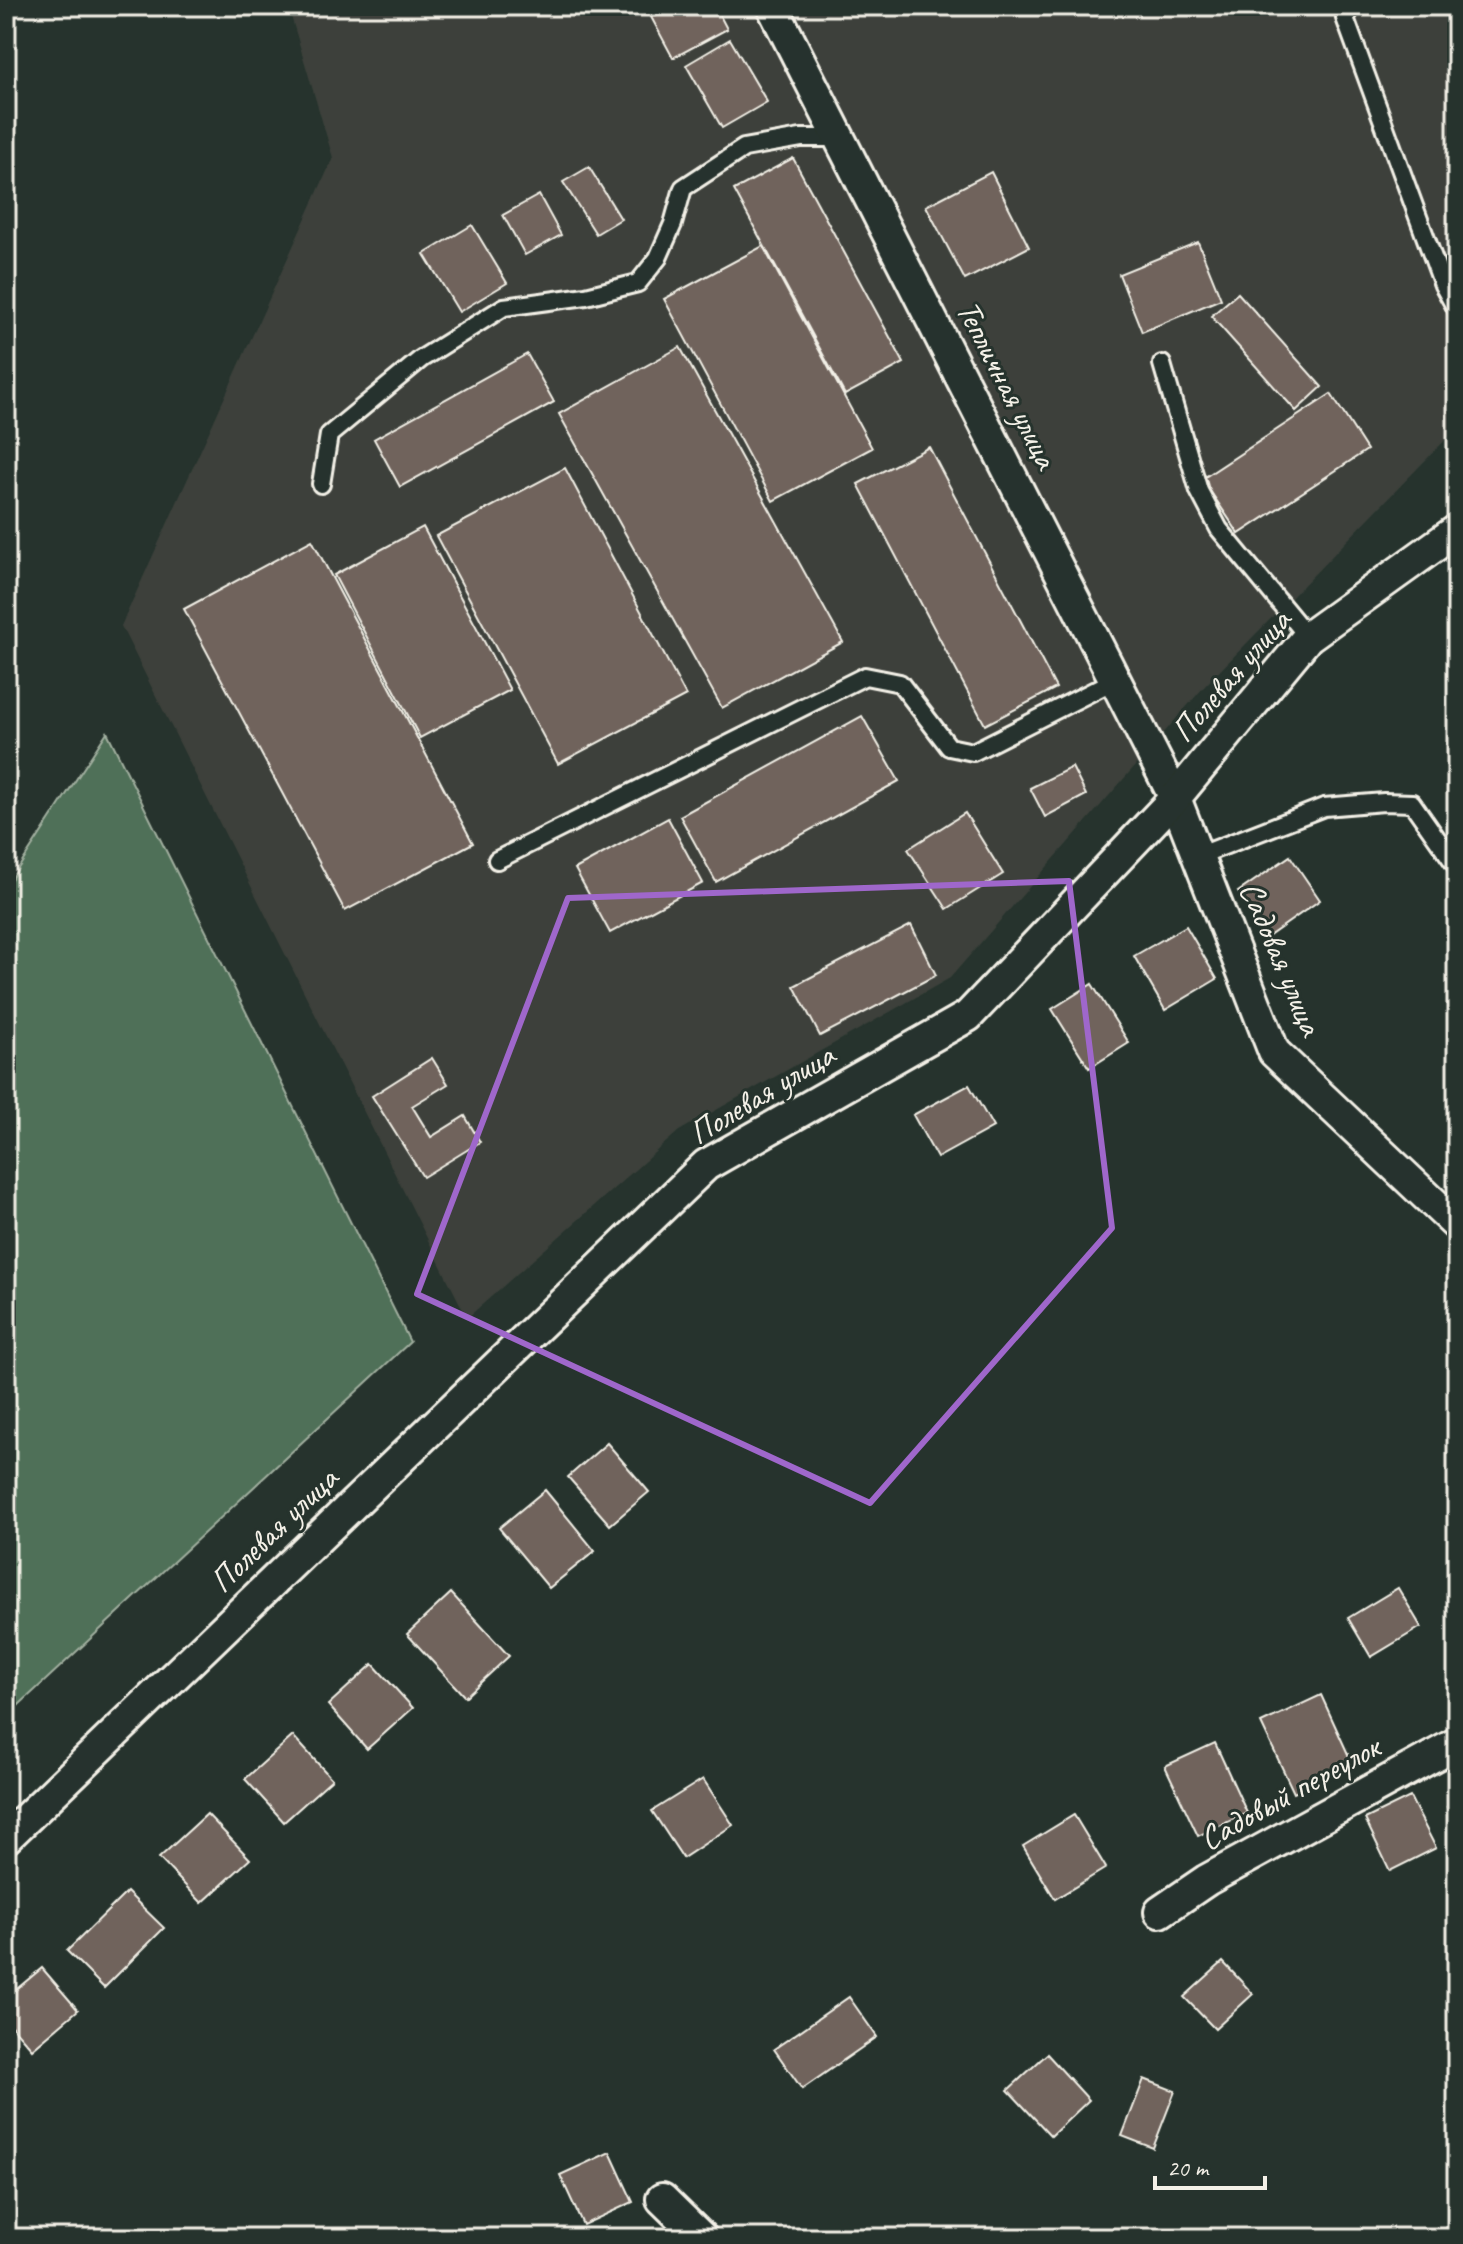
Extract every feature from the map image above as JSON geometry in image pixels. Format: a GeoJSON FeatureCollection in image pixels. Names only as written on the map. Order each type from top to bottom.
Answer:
{"type":"FeatureCollection","features":[{"type":"Feature","properties":{"kind":"street","name":"Тепличная улица"},"geometry":{"type":"LineString","coordinates":[[772,6],[1175,798]]}},
{"type":"Feature","properties":{"kind":"street","name":"Полевая улица"},"geometry":{"type":"LineString","coordinates":[[6,1838],[706,1165],[968,1016],[1175,798],[1308,637],[1457,530]]}},
{"type":"Feature","properties":{"kind":"street","name":"Садовая улица"},"geometry":{"type":"LineString","coordinates":[[1175,798],[1274,1052],[1457,1225]]}},
{"type":"Feature","properties":{"kind":"street","name":"Садовый переулок"},"geometry":{"type":"LineString","coordinates":[[1160,1912],[1207,1880],[1457,1743]]}},
{"type":"Feature","properties":{"kind":"street"},"geometry":{"type":"LineString","coordinates":[[662,2199],[702,2238]]}},
{"type":"Feature","properties":{"kind":"lane"},"geometry":{"type":"LineString","coordinates":[[1353,6],[1345,18],[1443,285],[1457,310]]}},
{"type":"Feature","properties":{"kind":"lane"},"geometry":{"type":"LineString","coordinates":[[321,484],[329,435],[421,359],[504,307],[586,296],[638,283],[658,258],[673,224],[683,188],[744,148],[801,138],[839,138]]}},
{"type":"Feature","properties":{"kind":"lane"},"geometry":{"type":"LineString","coordinates":[[1162,364],[1199,491],[1219,529],[1308,637]]}},
{"type":"Feature","properties":{"kind":"lane"},"geometry":{"type":"LineString","coordinates":[[497,860],[865,676],[900,683],[949,747],[973,752],[1117,679]]}},
{"type":"Feature","properties":{"kind":"lane"},"geometry":{"type":"LineString","coordinates":[[1198,856],[1324,807],[1412,803],[1457,867]]}},
{"type":"Feature","properties":{"kind":"highlighted area"},"geometry":{"type":"Polygon","coordinates":[[[1069,881],[1112,1228],[870,1503],[417,1294],[568,898],[1069,881]]]}},
{"type":"Feature","properties":{"kind":"shaded area"},"geometry":{"type":"Polygon","coordinates":[[[288,6],[1457,6],[1457,428],[1203,688],[950,978],[679,1131],[467,1318],[121,626],[333,158],[288,6]]]}},
{"type":"Feature","properties":{"kind":"green space"},"geometry":{"type":"Polygon","coordinates":[[[107,732],[410,1342],[6,1717],[6,887],[107,732]]]}},
{"type":"Feature","properties":{"kind":"building"},"geometry":{"type":"Polygon","coordinates":[[[672,6],[715,6],[727,29],[673,58],[651,17],[672,6]]]}},
{"type":"Feature","properties":{"kind":"building"},"geometry":{"type":"Polygon","coordinates":[[[730,39],[767,102],[722,128],[686,65],[730,39]]]}},
{"type":"Feature","properties":{"kind":"building"},"geometry":{"type":"Polygon","coordinates":[[[793,158],[904,363],[845,395],[734,190],[793,158]]]}},
{"type":"Feature","properties":{"kind":"building"},"geometry":{"type":"Polygon","coordinates":[[[589,167],[621,219],[596,234],[563,182],[589,167]]]}},
{"type":"Feature","properties":{"kind":"building"},"geometry":{"type":"Polygon","coordinates":[[[991,172],[1029,247],[965,280],[926,206],[991,172]]]}},
{"type":"Feature","properties":{"kind":"building"},"geometry":{"type":"Polygon","coordinates":[[[539,195],[561,235],[525,255],[503,215],[539,195]]]}},
{"type":"Feature","properties":{"kind":"building"},"geometry":{"type":"Polygon","coordinates":[[[472,225],[507,283],[459,312],[424,254],[472,225]]]}},
{"type":"Feature","properties":{"kind":"building"},"geometry":{"type":"Polygon","coordinates":[[[1198,242],[1221,299],[1142,332],[1119,274],[1198,242]]]}},
{"type":"Feature","properties":{"kind":"building"},"geometry":{"type":"Polygon","coordinates":[[[763,246],[872,448],[773,501],[664,299],[763,246]]]}},
{"type":"Feature","properties":{"kind":"building"},"geometry":{"type":"Polygon","coordinates":[[[1238,293],[1322,387],[1296,411],[1211,316],[1238,293]]]}},
{"type":"Feature","properties":{"kind":"building"},"geometry":{"type":"Polygon","coordinates":[[[680,347],[843,642],[722,708],[559,414],[680,347]]]}},
{"type":"Feature","properties":{"kind":"building"},"geometry":{"type":"Polygon","coordinates":[[[527,354],[554,402],[400,487],[374,439],[527,354]]]}},
{"type":"Feature","properties":{"kind":"building"},"geometry":{"type":"Polygon","coordinates":[[[1331,394],[1367,450],[1239,534],[1202,479],[1331,394]]]}},
{"type":"Feature","properties":{"kind":"building"},"geometry":{"type":"Polygon","coordinates":[[[929,447],[1056,688],[985,725],[858,484],[929,447]]]}},
{"type":"Feature","properties":{"kind":"building"},"geometry":{"type":"Polygon","coordinates":[[[565,468],[686,696],[558,764],[436,536],[565,468]]]}},
{"type":"Feature","properties":{"kind":"building"},"geometry":{"type":"Polygon","coordinates":[[[423,527],[510,690],[420,738],[334,575],[423,527]]]}},
{"type":"Feature","properties":{"kind":"building"},"geometry":{"type":"Polygon","coordinates":[[[312,540],[473,843],[345,911],[184,609],[312,540]]]}},
{"type":"Feature","properties":{"kind":"building"},"geometry":{"type":"Polygon","coordinates":[[[862,716],[899,781],[716,882],[680,816],[862,716]]]}},
{"type":"Feature","properties":{"kind":"building"},"geometry":{"type":"Polygon","coordinates":[[[1072,767],[1086,795],[1045,817],[1030,788],[1072,767]]]}},
{"type":"Feature","properties":{"kind":"building"},"geometry":{"type":"Polygon","coordinates":[[[965,813],[1003,874],[947,909],[908,849],[965,813]]]}},
{"type":"Feature","properties":{"kind":"building"},"geometry":{"type":"Polygon","coordinates":[[[668,818],[703,883],[610,933],[575,869],[668,818]]]}},
{"type":"Feature","properties":{"kind":"building"},"geometry":{"type":"Polygon","coordinates":[[[1290,856],[1320,900],[1269,936],[1238,892],[1290,856]]]}},
{"type":"Feature","properties":{"kind":"building"},"geometry":{"type":"Polygon","coordinates":[[[911,925],[936,975],[820,1036],[794,986],[911,925]]]}},
{"type":"Feature","properties":{"kind":"building"},"geometry":{"type":"Polygon","coordinates":[[[1186,926],[1217,979],[1165,1010],[1134,956],[1186,926]]]}},
{"type":"Feature","properties":{"kind":"building"},"geometry":{"type":"Polygon","coordinates":[[[1092,984],[1129,1043],[1089,1068],[1052,1009],[1092,984]]]}},
{"type":"Feature","properties":{"kind":"building"},"geometry":{"type":"Polygon","coordinates":[[[432,1058],[448,1084],[412,1106],[431,1137],[465,1116],[480,1142],[423,1177],[372,1096],[432,1058]]]}},
{"type":"Feature","properties":{"kind":"building"},"geometry":{"type":"Polygon","coordinates":[[[969,1085],[993,1127],[937,1158],[913,1115],[969,1085]]]}},
{"type":"Feature","properties":{"kind":"building"},"geometry":{"type":"Polygon","coordinates":[[[607,1443],[649,1492],[610,1525],[568,1477],[607,1443]]]}},
{"type":"Feature","properties":{"kind":"building"},"geometry":{"type":"Polygon","coordinates":[[[545,1490],[595,1551],[549,1588],[499,1528],[545,1490]]]}},
{"type":"Feature","properties":{"kind":"building"},"geometry":{"type":"Polygon","coordinates":[[[1398,1588],[1421,1627],[1371,1657],[1348,1618],[1398,1588]]]}},
{"type":"Feature","properties":{"kind":"building"},"geometry":{"type":"Polygon","coordinates":[[[451,1593],[509,1656],[465,1697],[407,1634],[451,1593]]]}},
{"type":"Feature","properties":{"kind":"building"},"geometry":{"type":"Polygon","coordinates":[[[373,1664],[413,1708],[367,1749],[328,1705],[373,1664]]]}},
{"type":"Feature","properties":{"kind":"building"},"geometry":{"type":"Polygon","coordinates":[[[1321,1695],[1353,1765],[1294,1793],[1261,1723],[1321,1695]]]}},
{"type":"Feature","properties":{"kind":"building"},"geometry":{"type":"Polygon","coordinates":[[[293,1736],[332,1779],[284,1822],[245,1779],[293,1736]]]}},
{"type":"Feature","properties":{"kind":"building"},"geometry":{"type":"Polygon","coordinates":[[[1215,1743],[1247,1813],[1198,1836],[1165,1766],[1215,1743]]]}},
{"type":"Feature","properties":{"kind":"building"},"geometry":{"type":"Polygon","coordinates":[[[703,1779],[733,1825],[683,1858],[652,1811],[703,1779]]]}},
{"type":"Feature","properties":{"kind":"building"},"geometry":{"type":"Polygon","coordinates":[[[1410,1797],[1436,1848],[1390,1871],[1365,1819],[1410,1797]]]}},
{"type":"Feature","properties":{"kind":"building"},"geometry":{"type":"Polygon","coordinates":[[[1457,1802],[1457,1827],[1447,1807],[1457,1802]]]}},
{"type":"Feature","properties":{"kind":"building"},"geometry":{"type":"Polygon","coordinates":[[[207,1814],[250,1859],[202,1903],[159,1858],[207,1814]]]}},
{"type":"Feature","properties":{"kind":"building"},"geometry":{"type":"Polygon","coordinates":[[[1074,1815],[1106,1868],[1055,1899],[1023,1846],[1074,1815]]]}},
{"type":"Feature","properties":{"kind":"building"},"geometry":{"type":"Polygon","coordinates":[[[127,1892],[164,1928],[104,1988],[67,1951],[127,1892]]]}},
{"type":"Feature","properties":{"kind":"building"},"geometry":{"type":"Polygon","coordinates":[[[1223,1962],[1253,1994],[1215,2029],[1184,1997],[1223,1962]]]}},
{"type":"Feature","properties":{"kind":"building"},"geometry":{"type":"Polygon","coordinates":[[[42,1968],[78,2010],[32,2049],[6,2019],[6,1998],[42,1968]]]}},
{"type":"Feature","properties":{"kind":"building"},"geometry":{"type":"Polygon","coordinates":[[[849,1997],[877,2037],[802,2089],[774,2049],[849,1997]]]}},
{"type":"Feature","properties":{"kind":"building"},"geometry":{"type":"Polygon","coordinates":[[[1047,2054],[1089,2100],[1051,2136],[1008,2090],[1047,2054]]]}},
{"type":"Feature","properties":{"kind":"building"},"geometry":{"type":"Polygon","coordinates":[[[1144,2079],[1175,2091],[1153,2148],[1122,2136],[1144,2079]]]}},
{"type":"Feature","properties":{"kind":"building"},"geometry":{"type":"Polygon","coordinates":[[[610,2152],[633,2202],[583,2225],[560,2175],[610,2152]]]}}]}
